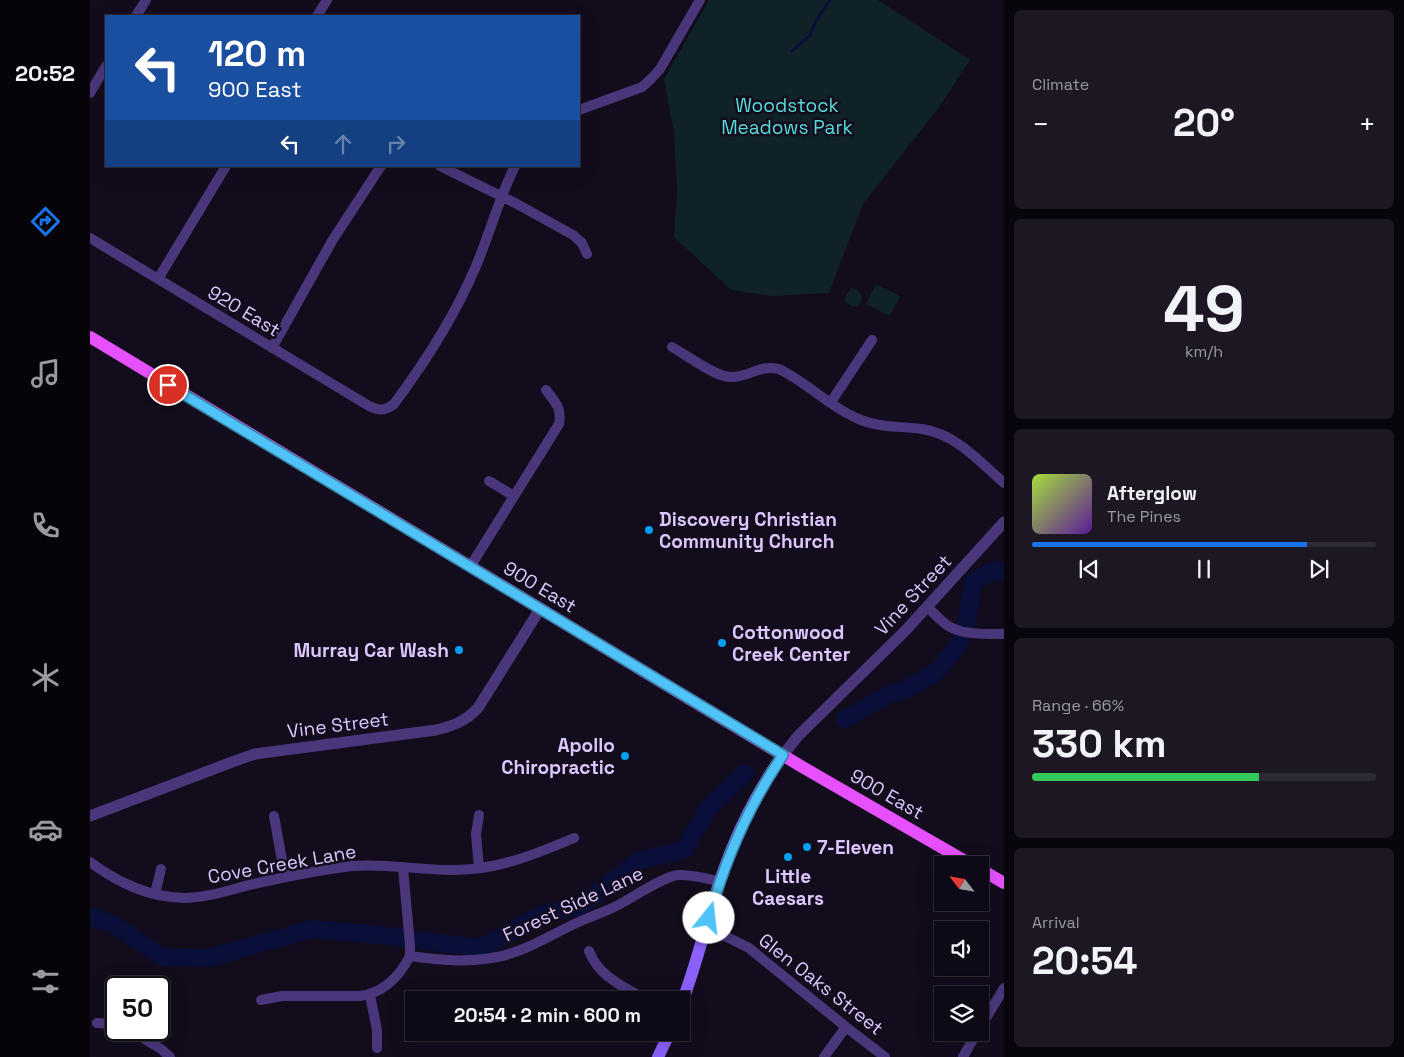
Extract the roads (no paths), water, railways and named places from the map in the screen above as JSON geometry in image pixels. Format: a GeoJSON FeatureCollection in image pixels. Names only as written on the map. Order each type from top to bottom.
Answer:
{"type":"FeatureCollection","features":[{"type":"Feature","properties":{"kind":"main road","name":"900 East"},"geometry":{"type":"LineString","coordinates":[[90,337],[783,755],[957,856]]}},
{"type":"Feature","properties":{"kind":"main road"},"geometry":{"type":"LineString","coordinates":[[686,991],[727,860],[749,812],[770,773],[783,755]]}},
{"type":"Feature","properties":{"kind":"main road"},"geometry":{"type":"LineString","coordinates":[[989,875],[1004,883]]}},
{"type":"Feature","properties":{"kind":"main road"},"geometry":{"type":"LineString","coordinates":[[658,1057],[666,1041]]}},
{"type":"Feature","properties":{"kind":"street"},"geometry":{"type":"LineString","coordinates":[[137,15],[146,0]]}},
{"type":"Feature","properties":{"kind":"street"},"geometry":{"type":"LineString","coordinates":[[318,15],[327,0]]}},
{"type":"Feature","properties":{"kind":"street"},"geometry":{"type":"LineString","coordinates":[[580,110],[642,87],[651,79],[660,69],[700,0]]}},
{"type":"Feature","properties":{"kind":"street"},"geometry":{"type":"LineString","coordinates":[[90,93],[105,68]]}},
{"type":"Feature","properties":{"kind":"street"},"geometry":{"type":"LineString","coordinates":[[158,279],[225,167]]}},
{"type":"Feature","properties":{"kind":"street"},"geometry":{"type":"LineString","coordinates":[[272,348],[327,249],[380,167]]}},
{"type":"Feature","properties":{"kind":"street"},"geometry":{"type":"LineString","coordinates":[[442,167],[573,235],[582,243],[587,254]]}},
{"type":"Feature","properties":{"kind":"street"},"geometry":{"type":"LineString","coordinates":[[501,197],[515,167]]}},
{"type":"Feature","properties":{"kind":"street","name":"920 East"},"geometry":{"type":"LineString","coordinates":[[90,238],[369,406],[381,410],[388,409],[399,398],[425,362],[454,312],[476,266],[501,197]]}},
{"type":"Feature","properties":{"kind":"street"},"geometry":{"type":"LineString","coordinates":[[831,402],[872,340]]}},
{"type":"Feature","properties":{"kind":"street"},"geometry":{"type":"LineString","coordinates":[[672,347],[726,377],[740,376],[766,367],[779,369],[859,419],[873,424],[920,428],[941,434],[960,444],[1004,483]]}},
{"type":"Feature","properties":{"kind":"street"},"geometry":{"type":"LineString","coordinates":[[470,567],[559,424],[560,414],[558,407],[546,390]]}},
{"type":"Feature","properties":{"kind":"street"},"geometry":{"type":"LineString","coordinates":[[489,481],[514,496]]}},
{"type":"Feature","properties":{"kind":"street","name":"Vine Street"},"geometry":{"type":"LineString","coordinates":[[783,755],[798,736],[927,607],[1004,522]]}},
{"type":"Feature","properties":{"kind":"street"},"geometry":{"type":"LineString","coordinates":[[927,607],[954,629],[971,633],[1004,634]]}},
{"type":"Feature","properties":{"kind":"street","name":"Vine Street"},"geometry":{"type":"LineString","coordinates":[[90,816],[255,754],[436,730],[458,724],[478,708],[540,609]]}},
{"type":"Feature","properties":{"kind":"street"},"geometry":{"type":"LineString","coordinates":[[479,814],[476,834],[479,868]]}},
{"type":"Feature","properties":{"kind":"street"},"geometry":{"type":"LineString","coordinates":[[274,816],[285,877]]}},
{"type":"Feature","properties":{"kind":"street","name":"Cove Creek Lane"},"geometry":{"type":"LineString","coordinates":[[90,862],[117,880],[136,889],[185,898],[202,896],[285,877],[353,866],[452,870],[479,868],[526,857],[574,838]]}},
{"type":"Feature","properties":{"kind":"street"},"geometry":{"type":"LineString","coordinates":[[262,1000],[282,996],[370,995],[388,985],[397,977],[410,956],[403,868]]}},
{"type":"Feature","properties":{"kind":"street"},"geometry":{"type":"LineString","coordinates":[[155,894],[160,870]]}},
{"type":"Feature","properties":{"kind":"street","name":"Forest Side Lane"},"geometry":{"type":"LineString","coordinates":[[410,956],[439,961],[498,957],[539,942],[581,921],[618,906],[655,884],[676,875],[690,875],[720,881]]}},
{"type":"Feature","properties":{"kind":"street","name":"Glen Oaks Street"},"geometry":{"type":"LineString","coordinates":[[705,931],[727,937],[749,948],[886,1057]]}},
{"type":"Feature","properties":{"kind":"street"},"geometry":{"type":"LineString","coordinates":[[588,951],[593,963],[602,973],[631,991]]}},
{"type":"Feature","properties":{"kind":"street"},"geometry":{"type":"LineString","coordinates":[[989,1013],[1004,988]]}},
{"type":"Feature","properties":{"kind":"street"},"geometry":{"type":"LineString","coordinates":[[370,995],[377,1030],[377,1048]]}},
{"type":"Feature","properties":{"kind":"street"},"geometry":{"type":"LineString","coordinates":[[97,1023],[105,1022]]}},
{"type":"Feature","properties":{"kind":"street"},"geometry":{"type":"LineString","coordinates":[[824,1057],[846,1027]]}},
{"type":"Feature","properties":{"kind":"street"},"geometry":{"type":"LineString","coordinates":[[148,1041],[170,1057]]}},
{"type":"Feature","properties":{"kind":"street"},"geometry":{"type":"LineString","coordinates":[[962,1057],[972,1041]]}},
{"type":"Feature","properties":{"kind":"waterway"},"geometry":{"type":"LineString","coordinates":[[792,51],[810,35],[816,21],[830,0]]}},
{"type":"Feature","properties":{"kind":"waterway"},"geometry":{"type":"LineString","coordinates":[[845,719],[891,693],[902,691],[935,673],[958,646],[967,620],[973,582],[994,570],[1004,571]]}},
{"type":"Feature","properties":{"kind":"waterway"},"geometry":{"type":"LineString","coordinates":[[90,917],[111,923],[163,957],[208,958],[312,929],[381,935],[481,948],[541,915],[580,906],[640,860],[684,850],[707,810],[745,773]]}},
{"type":"Feature","properties":{"kind":"place","name":"Discovery Christian Community Church"},"geometry":{"type":"Point","coordinates":[649,530]}},
{"type":"Feature","properties":{"kind":"place","name":"Cottonwood Creek Center"},"geometry":{"type":"Point","coordinates":[722,643]}},
{"type":"Feature","properties":{"kind":"place","name":"Murray Car Wash"},"geometry":{"type":"Point","coordinates":[459,650]}},
{"type":"Feature","properties":{"kind":"place","name":"Apollo Chiropractic"},"geometry":{"type":"Point","coordinates":[625,756]}},
{"type":"Feature","properties":{"kind":"place","name":"7-Eleven"},"geometry":{"type":"Point","coordinates":[807,847]}},
{"type":"Feature","properties":{"kind":"place","name":"Little Caesars"},"geometry":{"type":"Point","coordinates":[788,857]}},
{"type":"Feature","properties":{"kind":"park label","name":"Woodstock Meadows Park"},"geometry":{"type":"Point","coordinates":[787,116]}}]}
